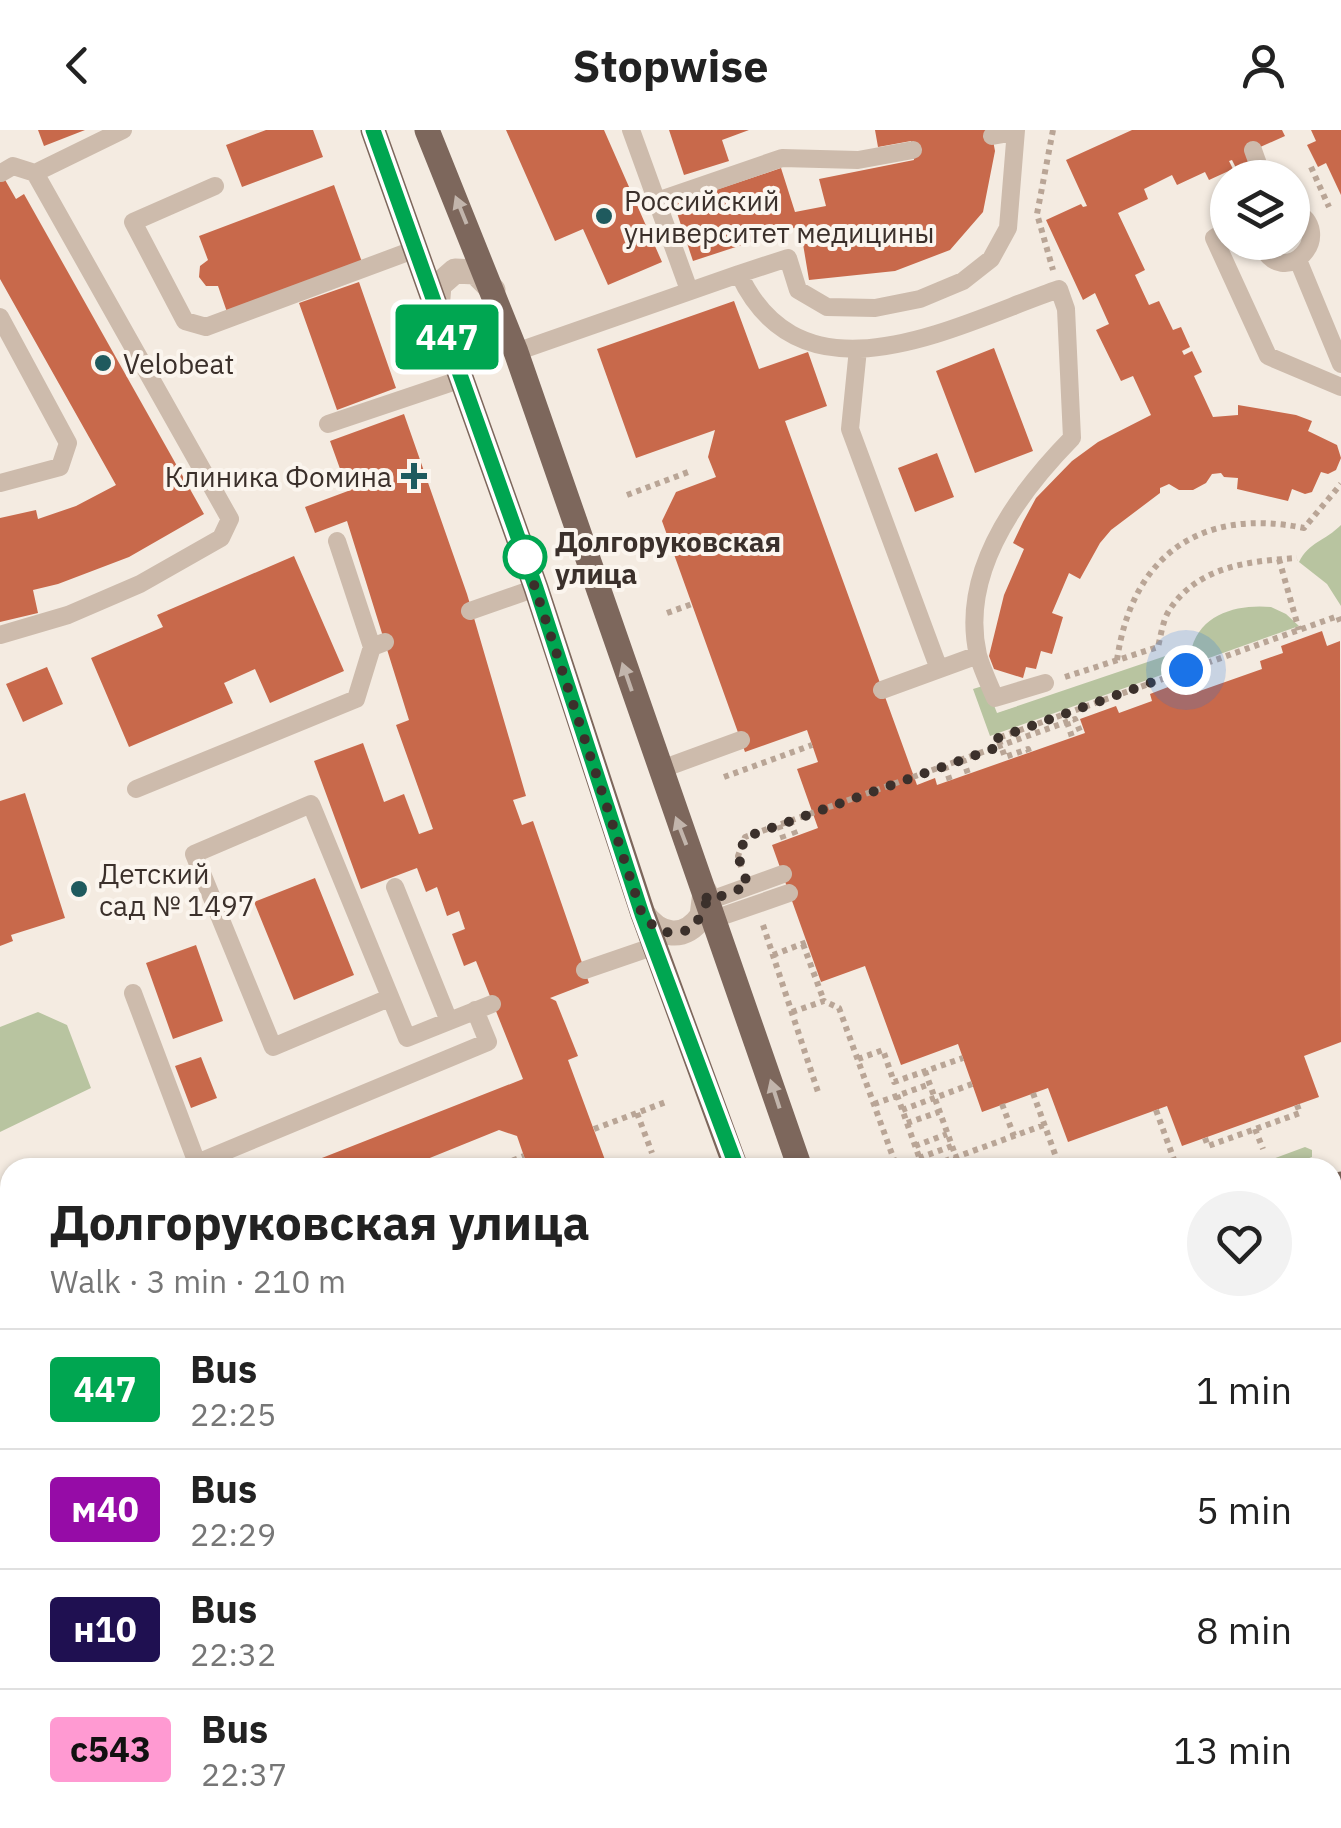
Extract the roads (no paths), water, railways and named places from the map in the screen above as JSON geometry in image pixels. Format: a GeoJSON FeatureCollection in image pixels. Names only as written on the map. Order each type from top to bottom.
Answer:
{"type":"FeatureCollection","features":[{"type":"Feature","properties":{"kind":"main road"},"geometry":{"type":"LineString","coordinates":[[373,130],[536,588],[642,914],[732,1158]]}},
{"type":"Feature","properties":{"kind":"main road"},"geometry":{"type":"LineString","coordinates":[[427,130],[516,352],[797,1158]]}},
{"type":"Feature","properties":{"kind":"street"},"geometry":{"type":"LineString","coordinates":[[437,310],[439,285],[455,271],[475,272],[493,290]]}},
{"type":"Feature","properties":{"kind":"street"},"geometry":{"type":"LineString","coordinates":[[642,914],[660,931],[684,932],[695,926],[709,904]]}},
{"type":"Feature","properties":{"kind":"lane"},"geometry":{"type":"LineString","coordinates":[[35,173],[124,130]]}},
{"type":"Feature","properties":{"kind":"lane"},"geometry":{"type":"LineString","coordinates":[[631,130],[689,290]]}},
{"type":"Feature","properties":{"kind":"lane"},"geometry":{"type":"LineString","coordinates":[[516,352],[788,258],[798,290],[827,307],[875,308],[920,299],[964,281],[991,260],[1008,228],[1016,131],[992,136]]}},
{"type":"Feature","properties":{"kind":"lane"},"geometry":{"type":"LineString","coordinates":[[657,201],[782,158],[858,160],[913,150]]}},
{"type":"Feature","properties":{"kind":"lane"},"geometry":{"type":"LineString","coordinates":[[1253,150],[1257,160]]}},
{"type":"Feature","properties":{"kind":"lane"},"geometry":{"type":"LineString","coordinates":[[0,635],[68,615],[140,584],[222,538],[230,519],[35,173],[13,166],[1,173]]}},
{"type":"Feature","properties":{"kind":"lane"},"geometry":{"type":"LineString","coordinates":[[214,186],[133,222],[186,321],[206,327],[416,249]]}},
{"type":"Feature","properties":{"kind":"lane"},"geometry":{"type":"LineString","coordinates":[[1224,260],[1268,356],[1341,387]]}},
{"type":"Feature","properties":{"kind":"lane"},"geometry":{"type":"LineString","coordinates":[[1273,260],[1298,260],[1341,364]]}},
{"type":"Feature","properties":{"kind":"lane"},"geometry":{"type":"LineString","coordinates":[[739,274],[749,296],[774,324],[810,342],[858,349],[913,342],[984,320],[1059,289],[1066,309],[1072,438],[1034,476],[1006,516],[985,567],[974,618],[978,655],[995,698],[1045,683]]}},
{"type":"Feature","properties":{"kind":"lane"},"geometry":{"type":"LineString","coordinates":[[0,317],[68,443],[60,468],[0,482]]}},
{"type":"Feature","properties":{"kind":"lane"},"geometry":{"type":"LineString","coordinates":[[858,349],[850,429],[939,670]]}},
{"type":"Feature","properties":{"kind":"lane"},"geometry":{"type":"LineString","coordinates":[[328,424],[462,378]]}},
{"type":"Feature","properties":{"kind":"lane"},"geometry":{"type":"LineString","coordinates":[[136,789],[356,700],[379,645],[337,541]]}},
{"type":"Feature","properties":{"kind":"lane"},"geometry":{"type":"LineString","coordinates":[[470,611],[536,588]]}},
{"type":"Feature","properties":{"kind":"lane"},"geometry":{"type":"LineString","coordinates":[[882,690],[978,655]]}},
{"type":"Feature","properties":{"kind":"lane"},"geometry":{"type":"LineString","coordinates":[[659,770],[741,740]]}},
{"type":"Feature","properties":{"kind":"lane"},"geometry":{"type":"LineString","coordinates":[[208,1158],[488,1042],[483,1007],[407,1038],[311,804],[194,854],[273,1047],[390,998]]}},
{"type":"Feature","properties":{"kind":"lane"},"geometry":{"type":"LineString","coordinates":[[752,896],[783,874]]}},
{"type":"Feature","properties":{"kind":"lane"},"geometry":{"type":"LineString","coordinates":[[395,887],[449,1021]]}},
{"type":"Feature","properties":{"kind":"lane"},"geometry":{"type":"LineString","coordinates":[[709,904],[790,892]]}},
{"type":"Feature","properties":{"kind":"lane"},"geometry":{"type":"LineString","coordinates":[[585,970],[655,946]]}},
{"type":"Feature","properties":{"kind":"lane"},"geometry":{"type":"LineString","coordinates":[[133,993],[189,1158]]}},
{"type":"Feature","properties":{"kind":"place","name":"Российский университет медицины"},"geometry":{"type":"Point","coordinates":[604,216]}},
{"type":"Feature","properties":{"kind":"place","name":"Velobeat"},"geometry":{"type":"Point","coordinates":[103,363]}},
{"type":"Feature","properties":{"kind":"place","name":"Клиника Фомина"},"geometry":{"type":"Point","coordinates":[414,476]}},
{"type":"Feature","properties":{"kind":"place","name":"Долгоруковская улица"},"geometry":{"type":"Point","coordinates":[525,557]}},
{"type":"Feature","properties":{"kind":"place","name":"Детский сад № 1497"},"geometry":{"type":"Point","coordinates":[79,889]}}]}
